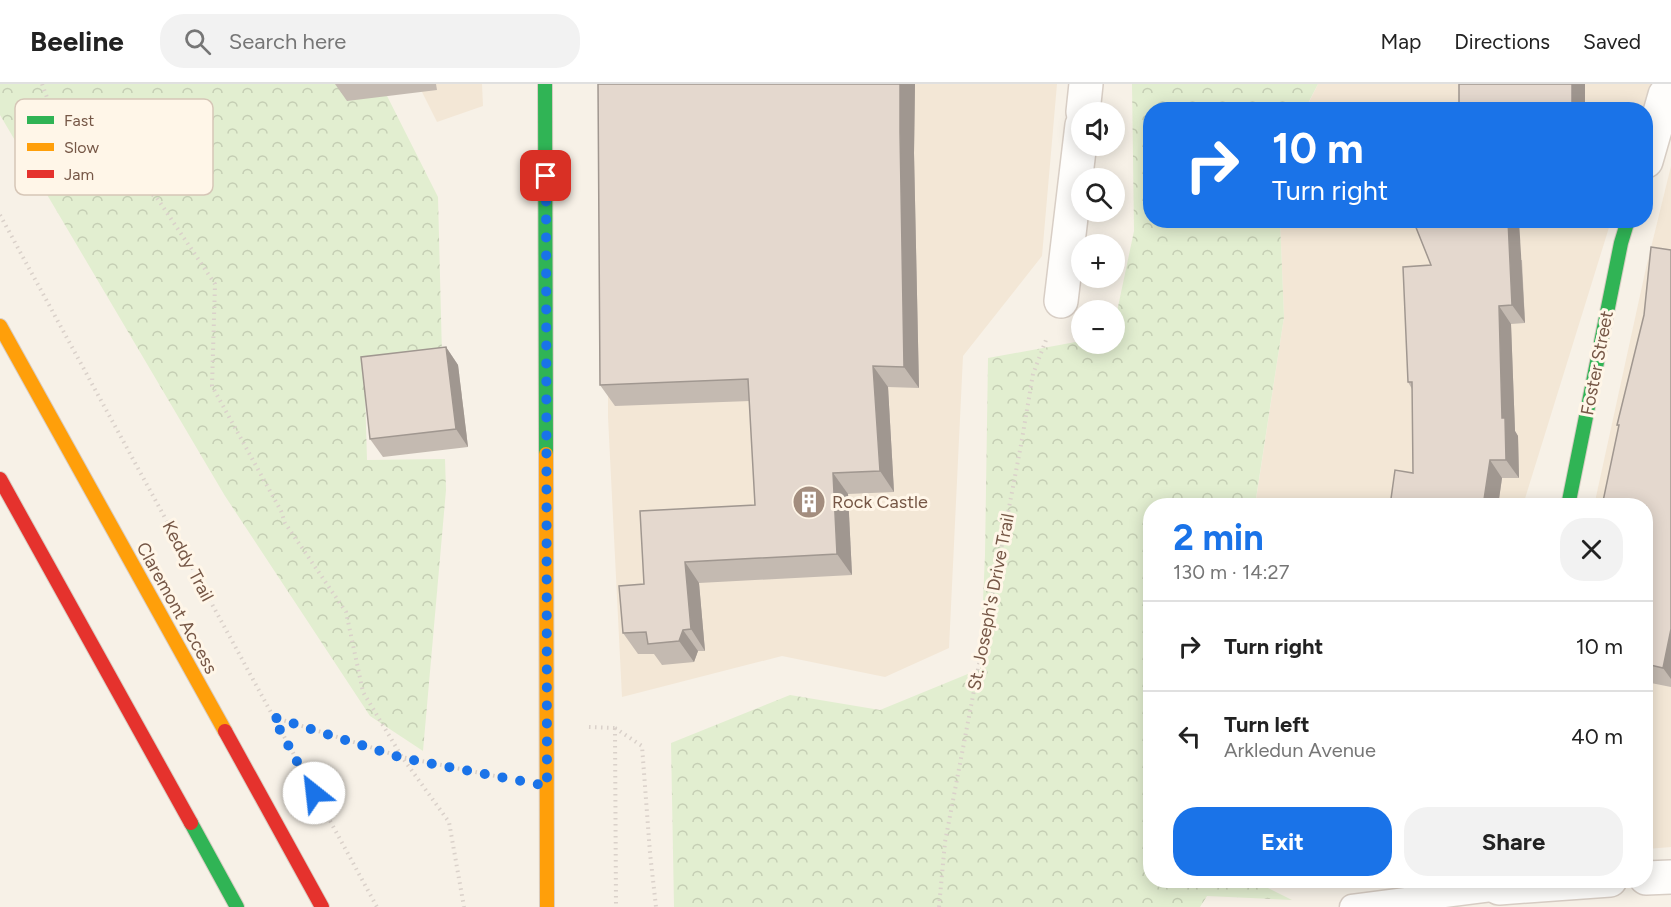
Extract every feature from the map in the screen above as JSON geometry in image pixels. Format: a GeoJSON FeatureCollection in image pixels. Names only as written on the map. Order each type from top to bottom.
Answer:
{"type":"FeatureCollection","features":[{"type":"Feature","properties":{"kind":"main road"},"geometry":{"type":"LineString","coordinates":[[545,84],[547,900]]}},
{"type":"Feature","properties":{"kind":"main road","name":"Foster Street"},"geometry":{"type":"LineString","coordinates":[[1571,498],[1626,228]]}},
{"type":"Feature","properties":{"kind":"main road","name":"Claremont Access"},"geometry":{"type":"LineString","coordinates":[[0,326],[322,907]]}},
{"type":"Feature","properties":{"kind":"main road"},"geometry":{"type":"LineString","coordinates":[[0,479],[237,907]]}},
{"type":"Feature","properties":{"kind":"street"},"geometry":{"type":"LineString","coordinates":[[1084,102],[1086,84]]}},
{"type":"Feature","properties":{"kind":"street"},"geometry":{"type":"LineString","coordinates":[[1653,137],[1665,95],[1671,87]]}},
{"type":"Feature","properties":{"kind":"street"},"geometry":{"type":"LineString","coordinates":[[1061,301],[1078,156]]}},
{"type":"Feature","properties":{"kind":"street"},"geometry":{"type":"LineString","coordinates":[[1653,878],[1671,877]]}},
{"type":"Feature","properties":{"kind":"lane"},"geometry":{"type":"LineString","coordinates":[[1352,907],[1473,888]]}},
{"type":"Feature","properties":{"kind":"path"},"geometry":{"type":"LineString","coordinates":[[42,84],[48,99]]}},
{"type":"Feature","properties":{"kind":"path"},"geometry":{"type":"LineString","coordinates":[[153,195],[215,284],[212,386],[281,511],[285,523],[346,612],[363,692],[402,758],[449,822],[464,907]]}},
{"type":"Feature","properties":{"kind":"path","name":"Keddy Trail"},"geometry":{"type":"LineString","coordinates":[[0,215],[377,907]]}},
{"type":"Feature","properties":{"kind":"path","name":"St. Joseph's Drive Trail"},"geometry":{"type":"LineString","coordinates":[[939,907],[945,842],[1033,374],[1061,301]]}},
{"type":"Feature","properties":{"kind":"path"},"geometry":{"type":"LineString","coordinates":[[273,717],[402,758],[547,786]]}},
{"type":"Feature","properties":{"kind":"path"},"geometry":{"type":"LineString","coordinates":[[616,907],[615,728],[642,746],[656,907]]}},
{"type":"Feature","properties":{"kind":"shaded area"},"geometry":{"type":"Polygon","coordinates":[[[418,84],[482,84],[483,106],[437,122],[418,84]]]}},
{"type":"Feature","properties":{"kind":"shaded area"},"geometry":{"type":"Polygon","coordinates":[[[608,84],[1057,84],[1042,256],[963,356],[949,648],[885,677],[782,656],[622,697],[608,417],[608,84]]]}},
{"type":"Feature","properties":{"kind":"shaded area"},"geometry":{"type":"Polygon","coordinates":[[[1318,84],[1653,84],[1647,102],[1309,102],[1318,84]]]}},
{"type":"Feature","properties":{"kind":"shaded area"},"geometry":{"type":"Polygon","coordinates":[[[1671,166],[1671,847],[1653,848],[1653,498],[1596,498],[1646,268],[1671,166]]]}},
{"type":"Feature","properties":{"kind":"shaded area"},"geometry":{"type":"Polygon","coordinates":[[[1280,228],[1609,228],[1525,498],[1256,498],[1284,317],[1280,228]]]}},
{"type":"Feature","properties":{"kind":"green space"},"geometry":{"type":"Polygon","coordinates":[[[0,84],[381,84],[438,197],[442,355],[364,357],[367,460],[445,459],[446,490],[423,751],[370,716],[225,496],[47,195],[213,195],[213,99],[15,99],[15,140],[0,115],[0,84]]]}},
{"type":"Feature","properties":{"kind":"green space"},"geometry":{"type":"Polygon","coordinates":[[[1132,84],[1318,84],[1309,102],[1143,102],[1143,228],[1280,228],[1284,317],[1256,498],[1143,498],[1143,888],[1268,888],[1292,900],[1207,896],[1200,907],[674,907],[671,743],[790,695],[880,710],[980,669],[985,555],[988,358],[1071,343],[1071,354],[1125,354],[1125,300],[1119,300],[1122,288],[1125,288],[1125,274],[1134,231],[1132,84]]]}},
{"type":"Feature","properties":{"kind":"building"},"geometry":{"type":"Polygon","coordinates":[[[598,84],[900,84],[904,367],[873,366],[880,471],[833,473],[837,554],[685,562],[691,629],[683,630],[679,641],[648,644],[646,632],[623,633],[619,586],[644,584],[640,511],[755,505],[748,379],[600,385],[598,84]]]}},
{"type":"Feature","properties":{"kind":"building"},"geometry":{"type":"Polygon","coordinates":[[[1459,84],[1572,84],[1572,102],[1459,102],[1459,84]]]}},
{"type":"Feature","properties":{"kind":"building"},"geometry":{"type":"Polygon","coordinates":[[[1416,228],[1508,228],[1512,305],[1499,306],[1502,418],[1505,418],[1506,460],[1490,460],[1484,498],[1391,498],[1395,470],[1413,473],[1412,382],[1408,382],[1403,267],[1431,265],[1416,228]]]}},
{"type":"Feature","properties":{"kind":"building"},"geometry":{"type":"Polygon","coordinates":[[[1651,247],[1671,250],[1671,629],[1663,668],[1653,666],[1653,498],[1604,498],[1619,425],[1617,425],[1644,315],[1651,247]]]}},
{"type":"Feature","properties":{"kind":"building"},"geometry":{"type":"Polygon","coordinates":[[[446,347],[456,429],[370,439],[361,357],[446,347]]]}},
{"type":"Feature","properties":{"kind":"traffic: fast"},"geometry":{"type":"LineString","coordinates":[[545,84],[546,454]]}},
{"type":"Feature","properties":{"kind":"traffic: fast"},"geometry":{"type":"LineString","coordinates":[[1570,498],[1626,228]]}},
{"type":"Feature","properties":{"kind":"traffic: fast"},"geometry":{"type":"LineString","coordinates":[[191,823],[237,907]]}},
{"type":"Feature","properties":{"kind":"traffic: slow"},"geometry":{"type":"LineString","coordinates":[[0,326],[225,731]]}},
{"type":"Feature","properties":{"kind":"traffic: slow"},"geometry":{"type":"LineString","coordinates":[[546,454],[547,907]]}},
{"type":"Feature","properties":{"kind":"traffic: jam"},"geometry":{"type":"LineString","coordinates":[[0,479],[191,823]]}},
{"type":"Feature","properties":{"kind":"traffic: jam"},"geometry":{"type":"LineString","coordinates":[[225,731],[322,907]]}},
{"type":"Feature","properties":{"kind":"place","name":"Rock Castle"},"geometry":{"type":"Point","coordinates":[809,502]}},
{"type":"Feature","properties":{"kind":"route"},"geometry":{"type":"LineString","coordinates":[[314,793],[273,717],[402,758],[547,786],[546,176]]}}]}
